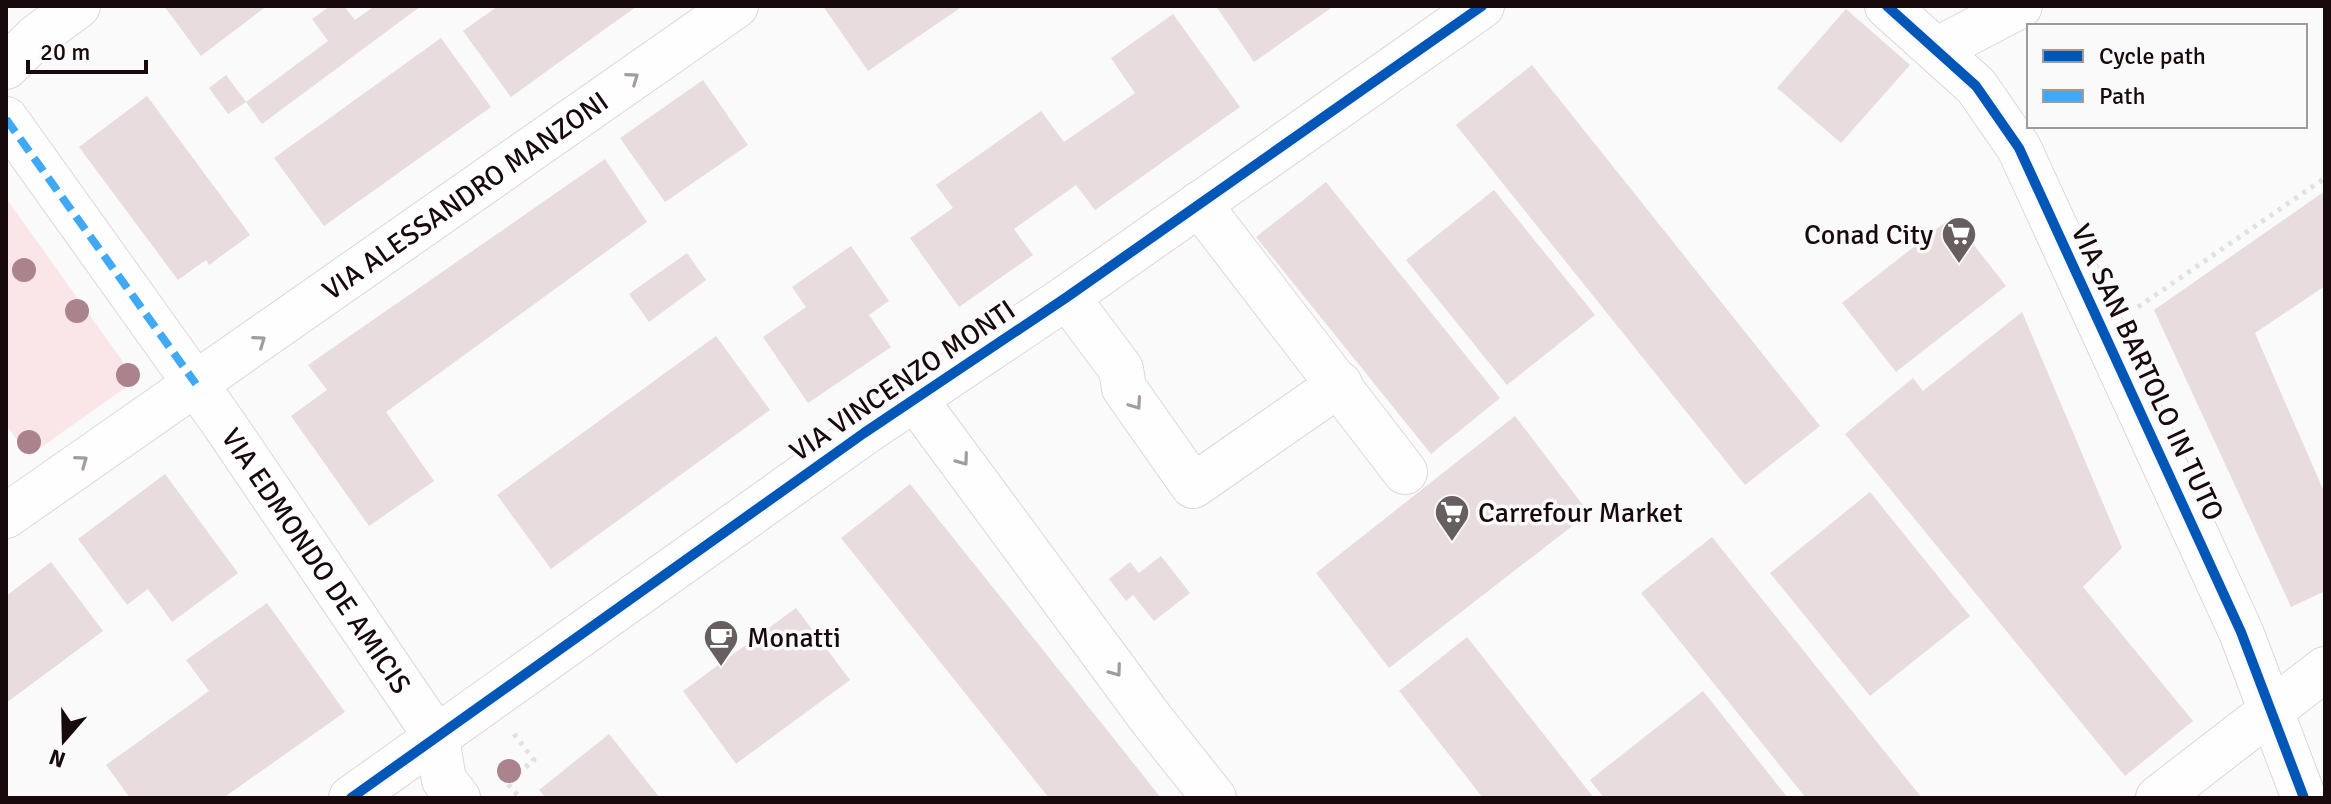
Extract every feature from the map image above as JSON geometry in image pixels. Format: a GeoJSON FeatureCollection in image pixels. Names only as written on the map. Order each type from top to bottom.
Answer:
{"type":"FeatureCollection","features":[{"type":"Feature","properties":{"kind":"street"},"geometry":{"type":"LineString","coordinates":[[6,67],[36,37],[78,6]]}},
{"type":"Feature","properties":{"kind":"street","name":"VIA ALESSANDRO MANZONI"},"geometry":{"type":"LineString","coordinates":[[10,504],[196,384],[736,6]]}},
{"type":"Feature","properties":{"kind":"street","name":"VIA VINCENZO MONTI"},"geometry":{"type":"LineString","coordinates":[[351,798],[915,399],[1067,297],[1482,6]]}},
{"type":"Feature","properties":{"kind":"street","name":"VIA SAN BARTOLO IN TUTO"},"geometry":{"type":"LineString","coordinates":[[1887,6],[1976,86],[2019,148],[2241,632],[2304,798]]}},
{"type":"Feature","properties":{"kind":"street"},"geometry":{"type":"LineString","coordinates":[[1938,49],[2020,6]]}},
{"type":"Feature","properties":{"kind":"street","name":"VIA EDMONDO DE AMICIS"},"geometry":{"type":"LineString","coordinates":[[6,119],[196,384],[437,738]]}},
{"type":"Feature","properties":{"kind":"street"},"geometry":{"type":"LineString","coordinates":[[1199,204],[1405,472]]}},
{"type":"Feature","properties":{"kind":"street"},"geometry":{"type":"LineString","coordinates":[[1067,297],[1121,369],[1124,388],[1193,486],[1340,384]]}},
{"type":"Feature","properties":{"kind":"street","name":"VIA VINCENZO MONTI"},"geometry":{"type":"LineString","coordinates":[[915,399],[1152,720],[1214,798]]}},
{"type":"Feature","properties":{"kind":"street"},"geometry":{"type":"LineString","coordinates":[[2158,798],[2271,707],[2325,669]]}},
{"type":"Feature","properties":{"kind":"street"},"geometry":{"type":"LineString","coordinates":[[437,738],[444,780],[458,798]]}},
{"type":"Feature","properties":{"kind":"path"},"geometry":{"type":"LineString","coordinates":[[2130,296],[2136,308],[2325,178]]}},
{"type":"Feature","properties":{"kind":"path"},"geometry":{"type":"LineString","coordinates":[[514,734],[534,760],[507,783],[520,798]]}},
{"type":"Feature","properties":{"kind":"shaded area"},"geometry":{"type":"Polygon","coordinates":[[[6,198],[136,380],[29,456],[6,425],[6,198]]]}},
{"type":"Feature","properties":{"kind":"building"},"geometry":{"type":"Polygon","coordinates":[[[164,6],[267,6],[201,56],[164,6]]]}},
{"type":"Feature","properties":{"kind":"building"},"geometry":{"type":"Polygon","coordinates":[[[330,6],[344,6],[355,20],[375,6],[421,6],[262,124],[246,102],[328,41],[312,19],[330,6]]]}},
{"type":"Feature","properties":{"kind":"building"},"geometry":{"type":"Polygon","coordinates":[[[498,6],[637,6],[511,97],[463,31],[498,6]]]}},
{"type":"Feature","properties":{"kind":"building"},"geometry":{"type":"Polygon","coordinates":[[[823,6],[963,6],[868,71],[823,6]]]}},
{"type":"Feature","properties":{"kind":"building"},"geometry":{"type":"Polygon","coordinates":[[[1216,6],[1334,6],[1254,62],[1216,6]]]}},
{"type":"Feature","properties":{"kind":"building"},"geometry":{"type":"Polygon","coordinates":[[[1846,9],[1910,65],[1841,143],[1777,88],[1846,9]]]}},
{"type":"Feature","properties":{"kind":"building"},"geometry":{"type":"Polygon","coordinates":[[[1173,14],[1240,107],[1095,210],[1076,185],[1014,229],[1033,255],[959,307],[910,238],[953,208],[936,185],[1041,111],[1064,142],[1135,93],[1111,58],[1173,14]]]}},
{"type":"Feature","properties":{"kind":"building"},"geometry":{"type":"Polygon","coordinates":[[[441,38],[491,107],[324,226],[274,158],[441,38]]]}},
{"type":"Feature","properties":{"kind":"building"},"geometry":{"type":"Polygon","coordinates":[[[1532,65],[1820,426],[1745,485],[1456,125],[1532,65]]]}},
{"type":"Feature","properties":{"kind":"building"},"geometry":{"type":"Polygon","coordinates":[[[226,75],[246,102],[228,114],[209,88],[226,75]]]}},
{"type":"Feature","properties":{"kind":"building"},"geometry":{"type":"Polygon","coordinates":[[[703,80],[748,145],[665,202],[620,138],[703,80]]]}},
{"type":"Feature","properties":{"kind":"building"},"geometry":{"type":"Polygon","coordinates":[[[147,96],[250,235],[209,265],[206,260],[178,280],[79,147],[147,96]]]}},
{"type":"Feature","properties":{"kind":"building"},"geometry":{"type":"Polygon","coordinates":[[[605,159],[647,222],[386,412],[434,481],[369,526],[291,416],[327,390],[308,365],[605,159]]]}},
{"type":"Feature","properties":{"kind":"building"},"geometry":{"type":"Polygon","coordinates":[[[1326,182],[1500,398],[1431,454],[1256,237],[1326,182]]]}},
{"type":"Feature","properties":{"kind":"building"},"geometry":{"type":"Polygon","coordinates":[[[1494,190],[1595,315],[1507,385],[1406,260],[1494,190]]]}},
{"type":"Feature","properties":{"kind":"building"},"geometry":{"type":"Polygon","coordinates":[[[2325,191],[2325,286],[2255,333],[2325,494],[2325,591],[2291,607],[2154,310],[2325,191]]]}},
{"type":"Feature","properties":{"kind":"building"},"geometry":{"type":"Polygon","coordinates":[[[1952,217],[2006,286],[1896,372],[1842,303],[1952,217]]]}},
{"type":"Feature","properties":{"kind":"building"},"geometry":{"type":"Polygon","coordinates":[[[851,246],[889,301],[869,315],[891,347],[808,403],[763,337],[806,307],[792,287],[851,246]]]}},
{"type":"Feature","properties":{"kind":"building"},"geometry":{"type":"Polygon","coordinates":[[[687,253],[706,280],[649,322],[629,294],[687,253]]]}},
{"type":"Feature","properties":{"kind":"building"},"geometry":{"type":"Polygon","coordinates":[[[2022,312],[2122,548],[2083,587],[2193,721],[2125,776],[1845,434],[1913,378],[1923,391],[2022,312]]]}},
{"type":"Feature","properties":{"kind":"building"},"geometry":{"type":"Polygon","coordinates":[[[716,336],[770,410],[551,569],[497,495],[716,336]]]}},
{"type":"Feature","properties":{"kind":"building","name":"Carrefour Market"},"geometry":{"type":"Polygon","coordinates":[[[1515,416],[1589,513],[1389,668],[1316,573],[1515,416]]]}},
{"type":"Feature","properties":{"kind":"building"},"geometry":{"type":"Polygon","coordinates":[[[165,474],[238,573],[172,622],[148,589],[127,605],[78,539],[165,474]]]}},
{"type":"Feature","properties":{"kind":"building"},"geometry":{"type":"Polygon","coordinates":[[[910,484],[1161,798],[1049,798],[841,538],[910,484]]]}},
{"type":"Feature","properties":{"kind":"building"},"geometry":{"type":"Polygon","coordinates":[[[1870,492],[1970,616],[1870,696],[1770,573],[1870,492]]]}},
{"type":"Feature","properties":{"kind":"building"},"geometry":{"type":"Polygon","coordinates":[[[1712,537],[1922,798],[1806,798],[1641,593],[1712,537]]]}},
{"type":"Feature","properties":{"kind":"building"},"geometry":{"type":"Polygon","coordinates":[[[1161,556],[1190,593],[1154,621],[1133,595],[1126,601],[1109,579],[1130,562],[1139,573],[1161,556]]]}},
{"type":"Feature","properties":{"kind":"building"},"geometry":{"type":"Polygon","coordinates":[[[51,562],[103,631],[6,703],[6,596],[51,562]]]}},
{"type":"Feature","properties":{"kind":"building"},"geometry":{"type":"Polygon","coordinates":[[[267,603],[345,712],[223,798],[130,798],[106,765],[209,691],[186,660],[267,603]]]}},
{"type":"Feature","properties":{"kind":"building"},"geometry":{"type":"Polygon","coordinates":[[[796,608],[850,680],[736,764],[683,691],[796,608]]]}},
{"type":"Feature","properties":{"kind":"building"},"geometry":{"type":"Polygon","coordinates":[[[1467,637],[1594,798],[1483,798],[1399,691],[1467,637]]]}},
{"type":"Feature","properties":{"kind":"building"},"geometry":{"type":"Polygon","coordinates":[[[1703,691],[1788,798],[1604,798],[1590,780],[1703,691]]]}},
{"type":"Feature","properties":{"kind":"building"},"geometry":{"type":"Polygon","coordinates":[[[609,734],[660,798],[546,798],[539,790],[609,734]]]}},
{"type":"Feature","properties":{"kind":"marked path"},"geometry":{"type":"LineString","coordinates":[[6,119],[196,384]]}},
{"type":"Feature","properties":{"kind":"cycle path"},"geometry":{"type":"LineString","coordinates":[[351,798],[864,433],[1067,297],[1482,6]]}},
{"type":"Feature","properties":{"kind":"cycle path"},"geometry":{"type":"LineString","coordinates":[[1887,6],[1976,86],[2019,148],[2241,632],[2304,798]]}},
{"type":"Feature","properties":{"kind":"place","name":"Conad City"},"geometry":{"type":"Point","coordinates":[1959,265]}},
{"type":"Feature","properties":{"kind":"place","name":"Carrefour Market"},"geometry":{"type":"Point","coordinates":[1452,543]}},
{"type":"Feature","properties":{"kind":"place","name":"Monatti"},"geometry":{"type":"Point","coordinates":[721,668]}}]}
